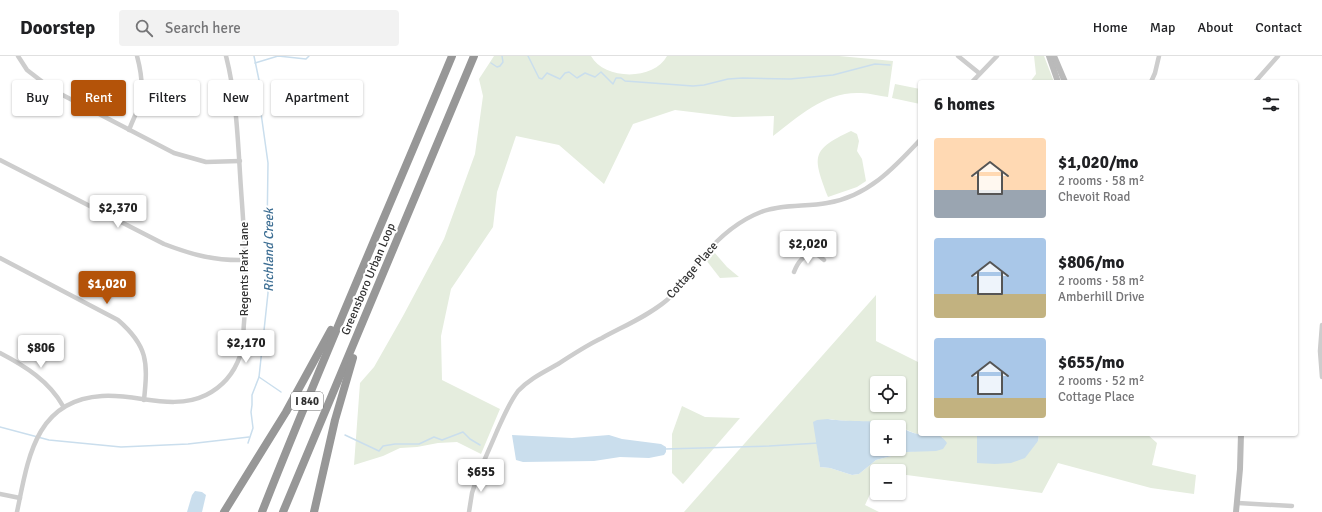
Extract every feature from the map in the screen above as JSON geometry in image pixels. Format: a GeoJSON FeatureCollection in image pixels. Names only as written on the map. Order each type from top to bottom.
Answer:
{"type":"FeatureCollection","features":[{"type":"Feature","properties":{"kind":"highway","name":"Greensboro Urban Loop"},"geometry":{"type":"LineString","coordinates":[[262,512],[353,289],[379,232],[452,56]]}},
{"type":"Feature","properties":{"kind":"highway","name":"Greensboro Urban Loop"},"geometry":{"type":"LineString","coordinates":[[283,512],[474,56]]}},
{"type":"Feature","properties":{"kind":"highway"},"geometry":{"type":"LineString","coordinates":[[224,512],[286,412],[353,289]]}},
{"type":"Feature","properties":{"kind":"highway"},"geometry":{"type":"LineString","coordinates":[[314,512],[335,420],[365,317]]}},
{"type":"Feature","properties":{"kind":"street"},"geometry":{"type":"LineString","coordinates":[[18,56],[26,70],[53,90],[174,153],[206,162],[240,161]]}},
{"type":"Feature","properties":{"kind":"street"},"geometry":{"type":"LineString","coordinates":[[129,130],[139,105],[141,93],[140,68],[136,56]]}},
{"type":"Feature","properties":{"kind":"street","name":"Regents Park Lane"},"geometry":{"type":"LineString","coordinates":[[17,512],[27,464],[34,444],[45,425],[64,406],[85,398],[103,395],[160,402],[196,400],[208,395],[220,386],[233,372],[241,355],[246,305],[246,260],[240,161],[232,78],[226,56]]}},
{"type":"Feature","properties":{"kind":"street"},"geometry":{"type":"LineString","coordinates":[[958,56],[979,73]]}},
{"type":"Feature","properties":{"kind":"street"},"geometry":{"type":"LineString","coordinates":[[974,80],[997,56]]}},
{"type":"Feature","properties":{"kind":"street"},"geometry":{"type":"LineString","coordinates":[[1049,56],[1057,80]]}},
{"type":"Feature","properties":{"kind":"street"},"geometry":{"type":"LineString","coordinates":[[1054,56],[1064,80]]}},
{"type":"Feature","properties":{"kind":"street"},"geometry":{"type":"LineString","coordinates":[[1152,80],[1159,56]]}},
{"type":"Feature","properties":{"kind":"street"},"geometry":{"type":"LineString","coordinates":[[1257,80],[1278,56]]}},
{"type":"Feature","properties":{"kind":"street","name":"Cottage Place"},"geometry":{"type":"LineString","coordinates":[[469,512],[472,493],[478,476],[507,410],[518,392],[528,381],[600,338],[649,313],[668,299],[687,279],[696,265],[712,246],[741,222],[761,212],[778,208],[828,203],[849,197],[881,179],[918,142]]}},
{"type":"Feature","properties":{"kind":"street"},"geometry":{"type":"LineString","coordinates":[[0,160],[164,244],[186,252],[213,259],[246,260]]}},
{"type":"Feature","properties":{"kind":"street"},"geometry":{"type":"LineString","coordinates":[[794,272],[800,260],[809,256],[816,254],[824,260]]}},
{"type":"Feature","properties":{"kind":"street"},"geometry":{"type":"LineString","coordinates":[[0,258],[118,320],[129,329],[142,350],[146,361],[147,373],[144,400]]}},
{"type":"Feature","properties":{"kind":"street"},"geometry":{"type":"LineString","coordinates":[[1322,325],[1322,377]]}},
{"type":"Feature","properties":{"kind":"street"},"geometry":{"type":"LineString","coordinates":[[0,353],[26,367],[36,375],[54,392],[64,406]]}},
{"type":"Feature","properties":{"kind":"street"},"geometry":{"type":"LineString","coordinates":[[1236,512],[1238,503],[1241,436]]}},
{"type":"Feature","properties":{"kind":"street"},"geometry":{"type":"LineString","coordinates":[[0,494],[20,498]]}},
{"type":"Feature","properties":{"kind":"street"},"geometry":{"type":"LineString","coordinates":[[1238,503],[1292,506]]}},
{"type":"Feature","properties":{"kind":"green space"},"geometry":{"type":"Polygon","coordinates":[[[494,56],[591,56],[597,64],[607,70],[629,74],[651,70],[661,64],[667,56],[839,56],[893,61],[888,97],[868,93],[848,93],[836,96],[814,106],[773,136],[774,116],[733,117],[675,110],[633,124],[604,184],[559,145],[516,136],[497,192],[493,227],[451,289],[441,336],[442,380],[500,409],[481,454],[457,442],[438,443],[417,447],[400,448],[383,456],[354,465],[360,383],[374,367],[444,239],[475,154],[483,96],[479,79],[494,56]]]}},
{"type":"Feature","properties":{"kind":"green space"},"geometry":{"type":"Polygon","coordinates":[[[1034,56],[1044,56],[1053,80],[1032,80],[1036,74],[1034,56]]]}},
{"type":"Feature","properties":{"kind":"green space"},"geometry":{"type":"Polygon","coordinates":[[[895,84],[918,89],[918,104],[892,98],[895,84]]]}},
{"type":"Feature","properties":{"kind":"green space"},"geometry":{"type":"Polygon","coordinates":[[[851,131],[857,134],[859,141],[857,151],[862,159],[866,181],[857,187],[828,197],[818,164],[818,156],[828,144],[851,131]]]}},
{"type":"Feature","properties":{"kind":"green space"},"geometry":{"type":"Polygon","coordinates":[[[714,252],[727,267],[739,277],[720,278],[706,260],[714,252]]]}},
{"type":"Feature","properties":{"kind":"green space"},"geometry":{"type":"Polygon","coordinates":[[[876,295],[876,341],[918,362],[918,435],[906,430],[906,420],[870,420],[870,422],[828,419],[817,443],[820,467],[830,468],[852,475],[859,474],[870,465],[870,494],[865,505],[879,512],[684,512],[876,295]]]}},
{"type":"Feature","properties":{"kind":"green space"},"geometry":{"type":"Polygon","coordinates":[[[682,406],[705,417],[740,418],[683,484],[672,473],[672,434],[682,406]]]}},
{"type":"Feature","properties":{"kind":"green space"},"geometry":{"type":"Polygon","coordinates":[[[940,436],[977,436],[977,463],[1038,441],[1039,436],[1149,436],[1157,443],[1152,465],[1196,475],[1194,494],[1151,488],[1058,463],[1042,493],[906,475],[906,464],[871,464],[876,460],[892,456],[906,456],[906,452],[916,451],[943,438],[940,436]]]}},
{"type":"Feature","properties":{"kind":"water"},"geometry":{"type":"Polygon","coordinates":[[[828,419],[870,422],[870,456],[892,456],[876,460],[859,474],[852,475],[830,468],[820,467],[813,422],[828,419]]]}},
{"type":"Feature","properties":{"kind":"water"},"geometry":{"type":"Polygon","coordinates":[[[906,430],[918,434],[918,436],[940,436],[947,443],[943,449],[936,451],[907,452],[906,430]]]}},
{"type":"Feature","properties":{"kind":"water"},"geometry":{"type":"Polygon","coordinates":[[[512,435],[572,438],[609,435],[622,439],[661,444],[666,447],[666,452],[664,455],[649,458],[620,457],[594,461],[523,462],[516,460],[512,435]]]}},
{"type":"Feature","properties":{"kind":"water"},"geometry":{"type":"Polygon","coordinates":[[[977,436],[1039,436],[1038,441],[1025,458],[1011,463],[977,463],[977,436]]]}},
{"type":"Feature","properties":{"kind":"water"},"geometry":{"type":"Polygon","coordinates":[[[195,491],[202,492],[206,495],[202,512],[187,512],[192,495],[195,491]]]}},
{"type":"Feature","properties":{"kind":"waterway","name":"Richland Creek"},"geometry":{"type":"LineString","coordinates":[[248,443],[253,428],[251,412],[252,395],[259,377],[268,293],[268,163],[261,113],[260,85],[254,56]]}},
{"type":"Feature","properties":{"kind":"waterway"},"geometry":{"type":"LineString","coordinates":[[255,63],[278,56],[306,59],[309,56]]}},
{"type":"Feature","properties":{"kind":"waterway"},"geometry":{"type":"LineString","coordinates":[[491,63],[497,67],[500,66],[503,62],[502,56]]}},
{"type":"Feature","properties":{"kind":"waterway"},"geometry":{"type":"LineString","coordinates":[[528,56],[539,78],[542,79],[547,73],[560,79],[565,73],[569,72],[577,78],[585,73],[595,77],[601,72],[613,84],[616,78],[621,78],[625,81],[693,86],[728,79],[790,79],[833,75],[875,64],[890,65]]}},
{"type":"Feature","properties":{"kind":"waterway"},"geometry":{"type":"LineString","coordinates":[[259,377],[281,392]]}},
{"type":"Feature","properties":{"kind":"waterway"},"geometry":{"type":"LineString","coordinates":[[0,427],[49,440],[121,447],[188,444],[249,437]]}},
{"type":"Feature","properties":{"kind":"waterway"},"geometry":{"type":"LineString","coordinates":[[345,435],[379,451],[383,446],[395,444],[419,444],[434,437],[442,440],[463,432],[470,439],[480,445]]}},
{"type":"Feature","properties":{"kind":"waterway"},"geometry":{"type":"LineString","coordinates":[[665,449],[819,443]]}}]}
